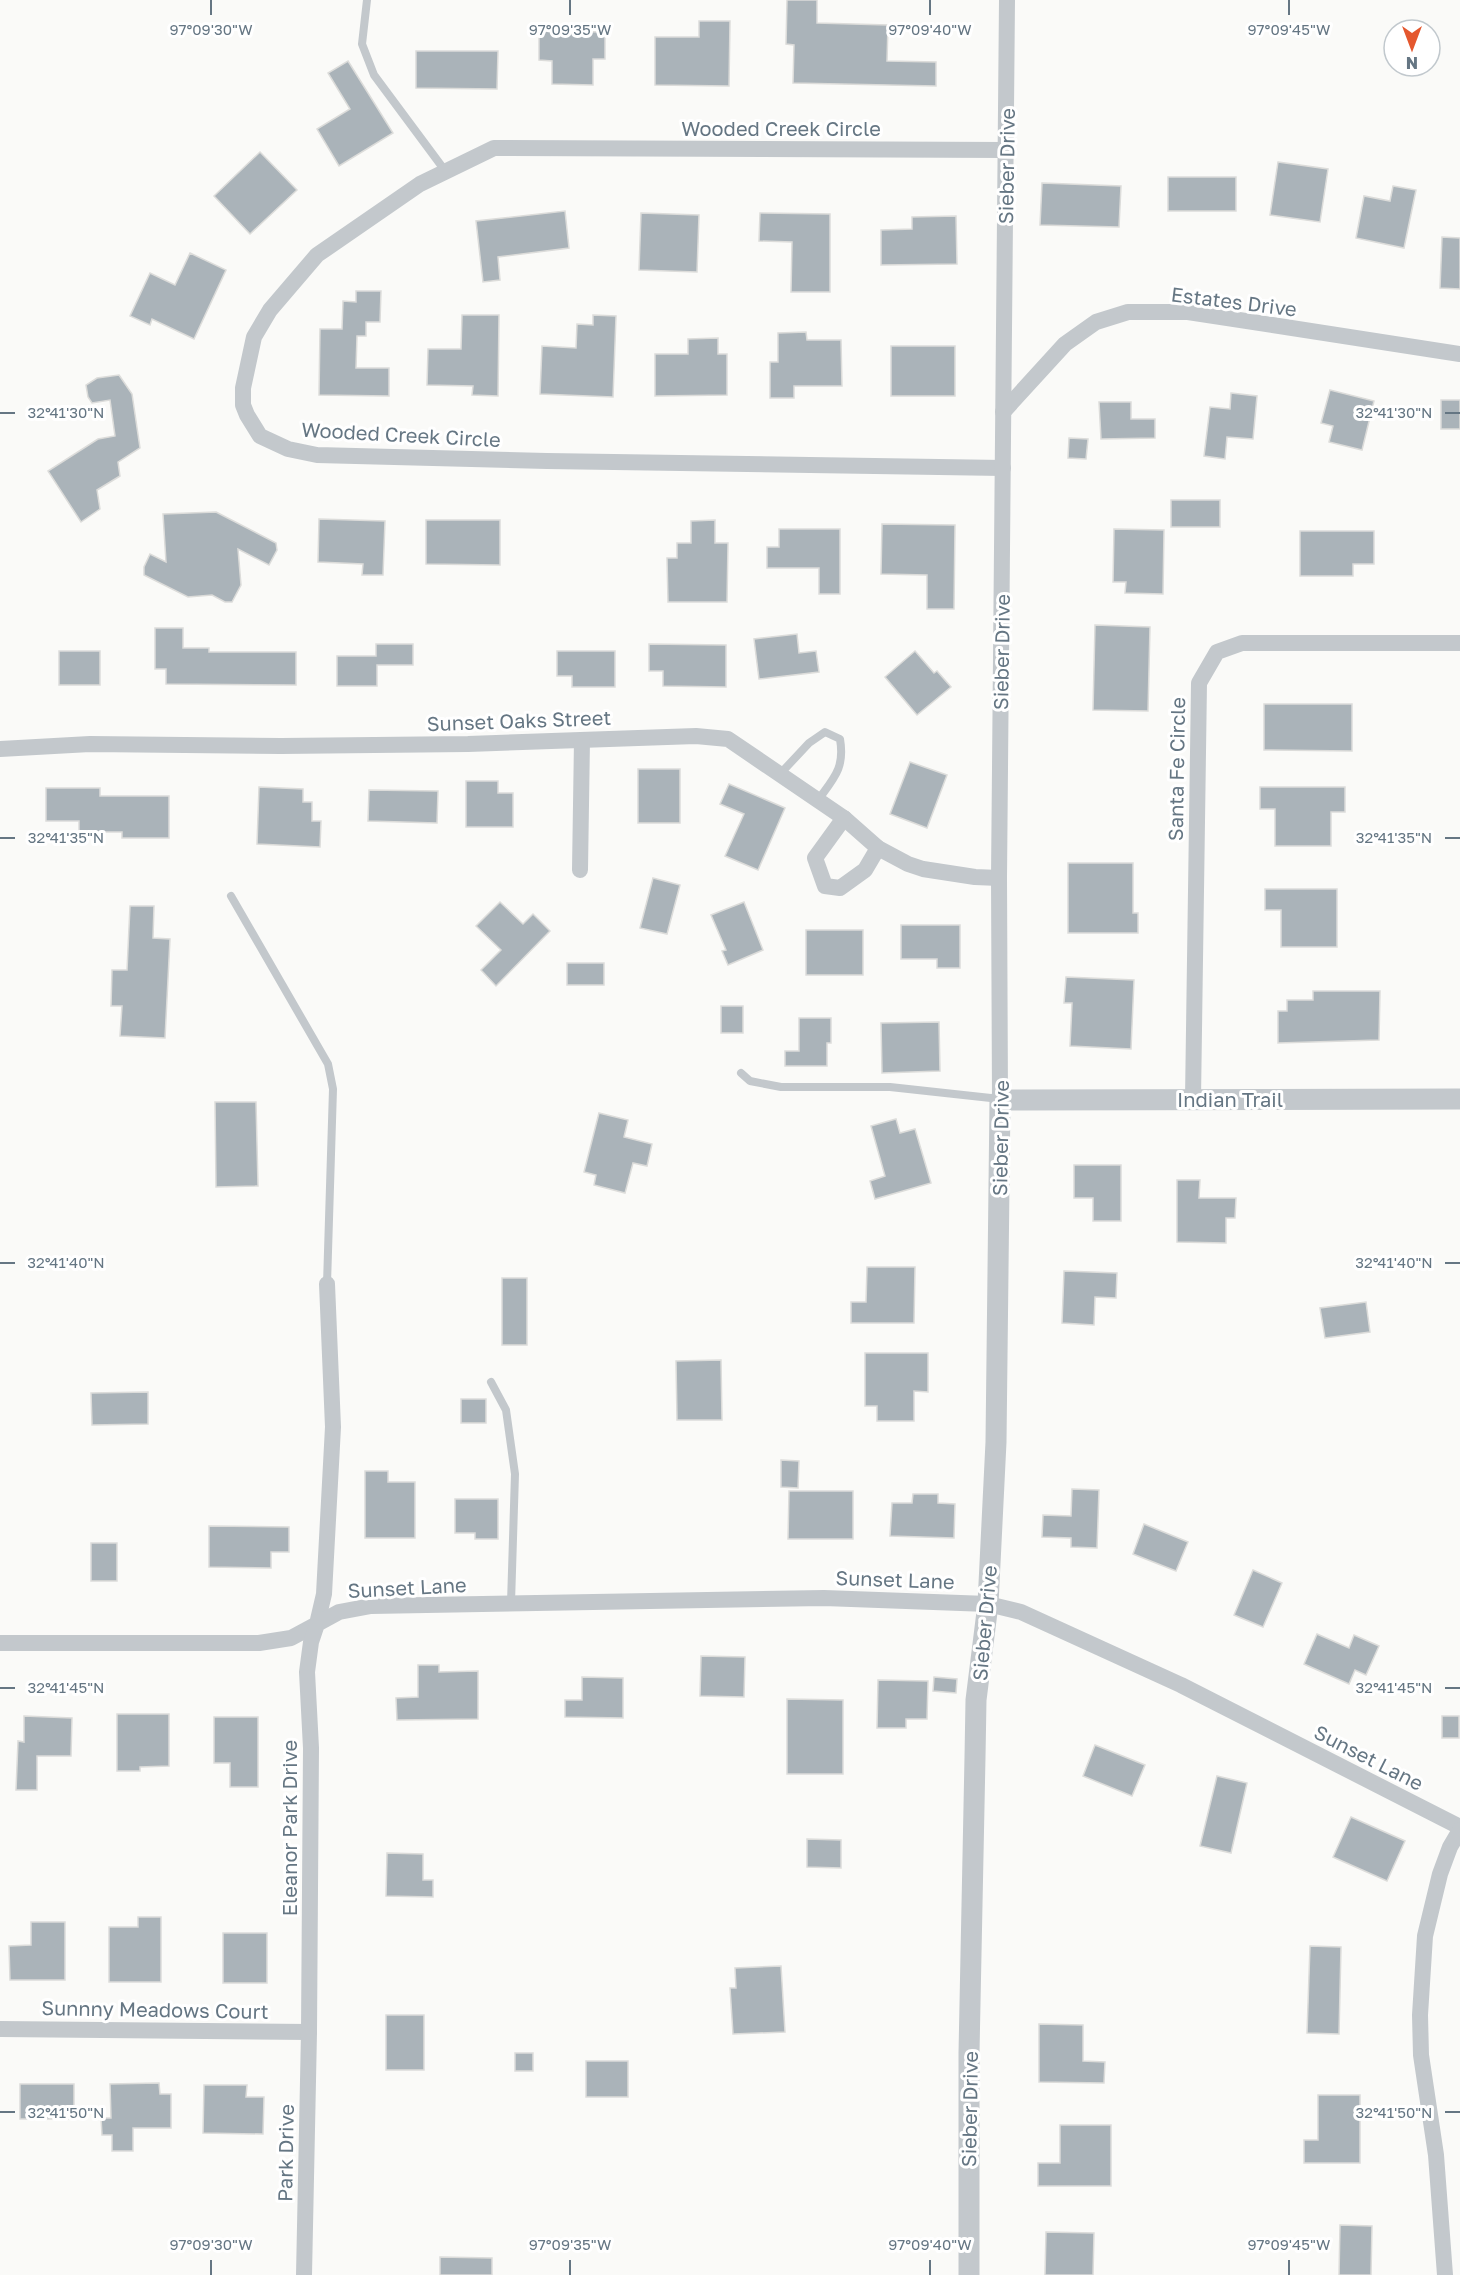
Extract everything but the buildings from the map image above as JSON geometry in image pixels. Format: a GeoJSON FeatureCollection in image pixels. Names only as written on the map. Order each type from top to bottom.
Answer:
{"type":"FeatureCollection","features":[{"type":"Feature","properties":{"kind":"street","name":"Sieber Drive"},"geometry":{"type":"LineString","coordinates":[[969,2275],[969,2065],[976,1700],[988,1604],[996,1432],[1007,0]]}},
{"type":"Feature","properties":{"kind":"street","name":"Wooded Creek Circle"},"geometry":{"type":"LineString","coordinates":[[1003,468],[317,455],[288,448],[260,436],[243,405],[243,388],[254,337],[270,310],[317,255],[420,184],[494,148],[1006,150]]}},
{"type":"Feature","properties":{"kind":"street","name":"Estates Drive"},"geometry":{"type":"LineString","coordinates":[[1003,412],[1065,344],[1096,322],[1128,312],[1188,312],[1460,354]]}},
{"type":"Feature","properties":{"kind":"street","name":"Santa Fe Circle"},"geometry":{"type":"LineString","coordinates":[[1193,1099],[1198,684],[1217,652],[1242,643],[1460,644]]}},
{"type":"Feature","properties":{"kind":"street","name":"Sunset Oaks Street"},"geometry":{"type":"LineString","coordinates":[[0,749],[90,744],[281,746],[696,736],[728,739],[844,818],[878,848],[922,869],[999,878]]}},
{"type":"Feature","properties":{"kind":"street"},"geometry":{"type":"LineString","coordinates":[[580,870],[582,740]]}},
{"type":"Feature","properties":{"kind":"street"},"geometry":{"type":"LineString","coordinates":[[844,818],[815,858],[825,886],[840,888],[865,870],[878,848]]}},
{"type":"Feature","properties":{"kind":"street","name":"Indian Trail"},"geometry":{"type":"LineString","coordinates":[[1000,1100],[1460,1099]]}},
{"type":"Feature","properties":{"kind":"street","name":"Sunset Lane"},"geometry":{"type":"LineString","coordinates":[[316,1624],[324,1594],[333,1426],[327,1284]]}},
{"type":"Feature","properties":{"kind":"street","name":"Sunset Lane"},"geometry":{"type":"LineString","coordinates":[[0,1642],[259,1643],[291,1638],[339,1612],[371,1606],[824,1598],[988,1604],[1021,1612],[1182,1685],[1460,1829]]}},
{"type":"Feature","properties":{"kind":"street","name":"Eleanor Park Drive"},"geometry":{"type":"LineString","coordinates":[[309,2032],[311,1748],[307,1672],[310,1642],[316,1624]]}},
{"type":"Feature","properties":{"kind":"street"},"geometry":{"type":"LineString","coordinates":[[1445,2275],[1436,2155],[1421,2055],[1420,2015],[1425,1936],[1440,1874],[1450,1847],[1460,1829]]}},
{"type":"Feature","properties":{"kind":"street","name":"Sunnny Meadows Court"},"geometry":{"type":"LineString","coordinates":[[0,2029],[309,2032]]}},
{"type":"Feature","properties":{"kind":"street","name":"Park Drive"},"geometry":{"type":"LineString","coordinates":[[304,2275],[309,2032]]}},
{"type":"Feature","properties":{"kind":"lane"},"geometry":{"type":"LineString","coordinates":[[367,0],[362,44],[374,75],[446,173]]}},
{"type":"Feature","properties":{"kind":"lane"},"geometry":{"type":"LineString","coordinates":[[780,774],[809,743],[825,732],[840,740],[841,764],[836,776],[818,800]]}},
{"type":"Feature","properties":{"kind":"lane"},"geometry":{"type":"LineString","coordinates":[[231,896],[328,1064],[332,1077],[327,1284]]}},
{"type":"Feature","properties":{"kind":"lane"},"geometry":{"type":"LineString","coordinates":[[741,1073],[750,1081],[781,1087],[890,1087],[1000,1100]]}},
{"type":"Feature","properties":{"kind":"lane"},"geometry":{"type":"LineString","coordinates":[[491,1382],[506,1410],[515,1474],[511,1603]]}}]}
